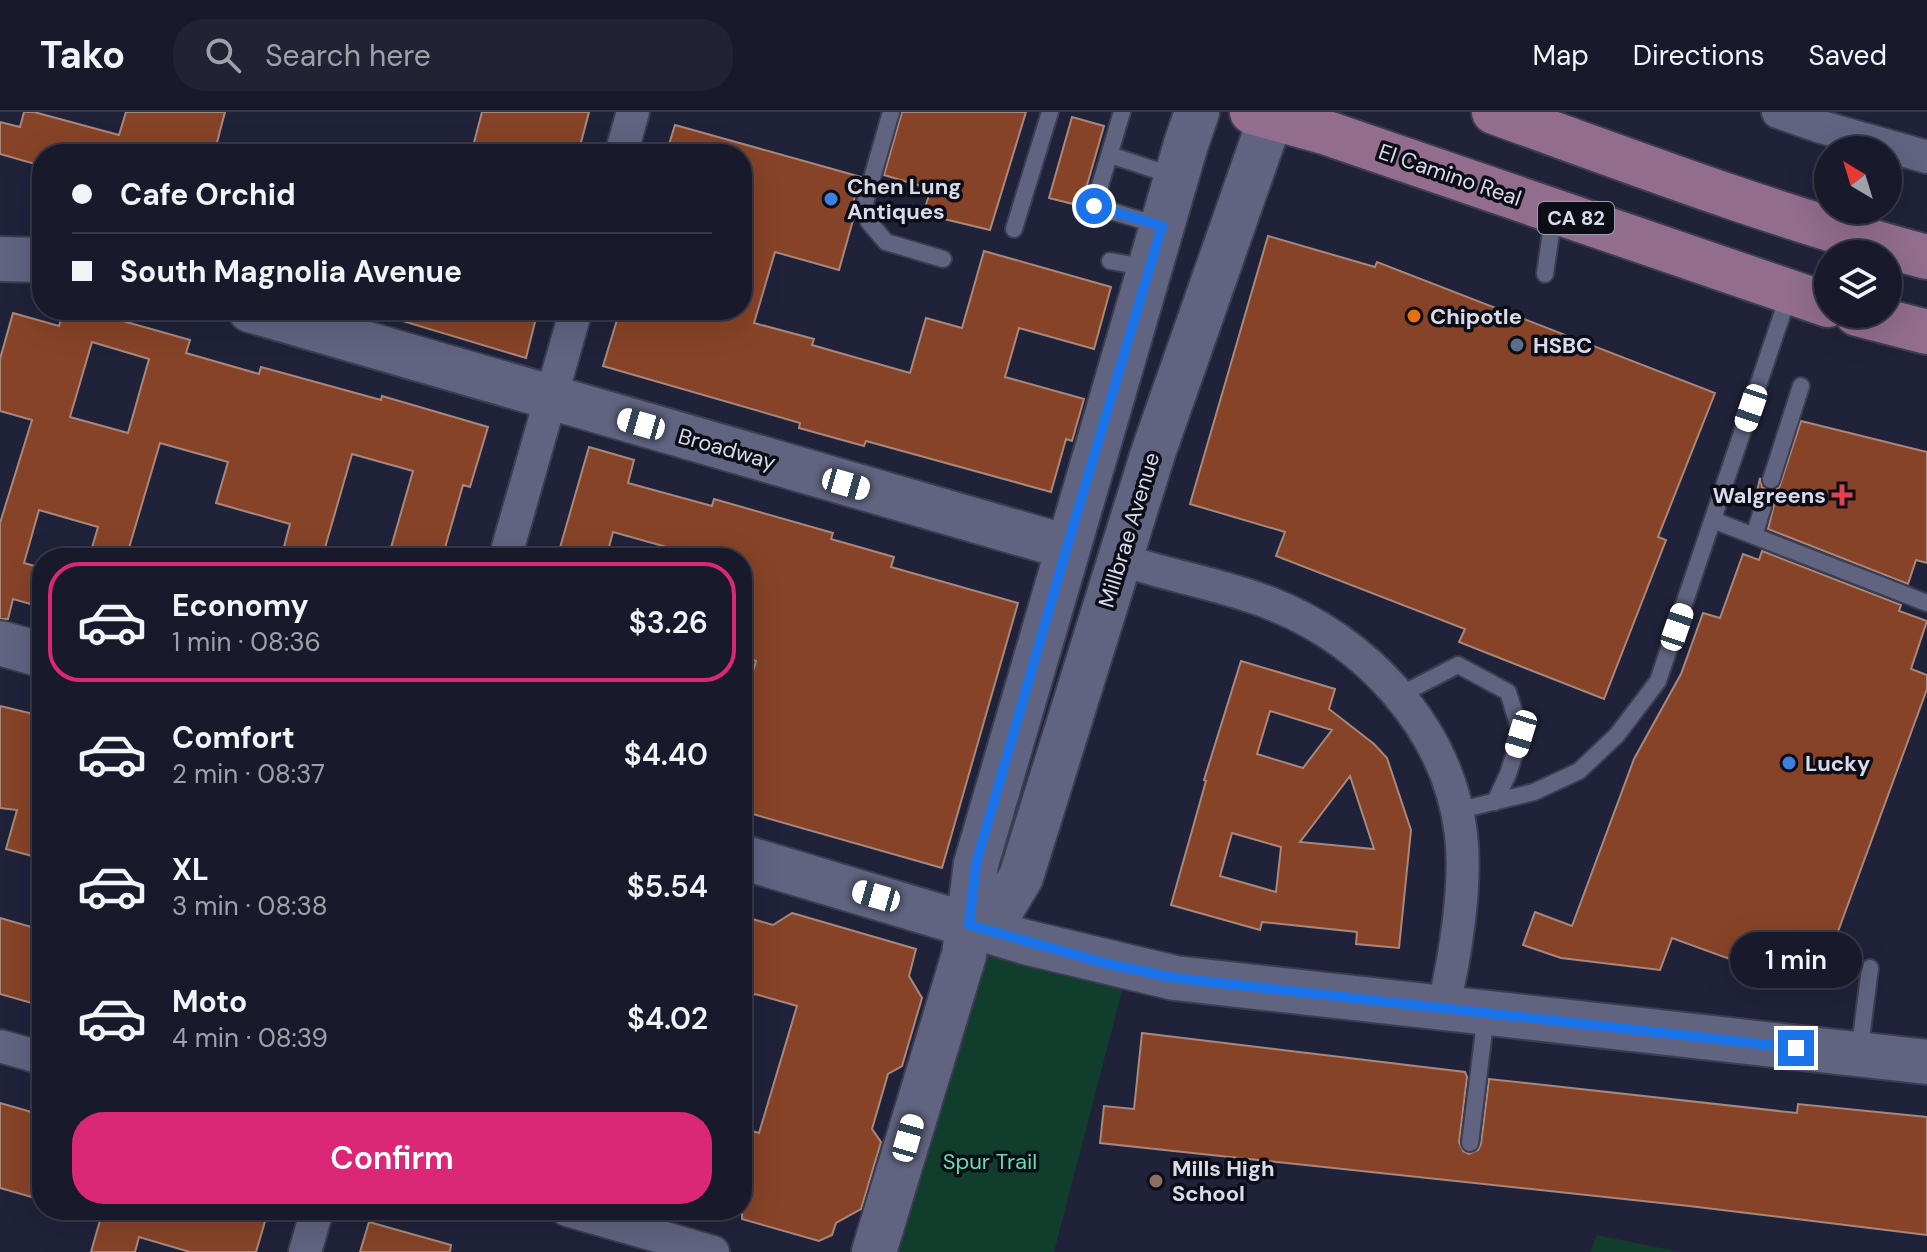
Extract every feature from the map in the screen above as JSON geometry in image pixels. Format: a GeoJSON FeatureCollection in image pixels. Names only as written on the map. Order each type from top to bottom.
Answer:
{"type":"FeatureCollection","features":[{"type":"Feature","properties":{"kind":"main road"},"geometry":{"type":"LineString","coordinates":[[1494,112],[1736,198],[1927,257]]}},
{"type":"Feature","properties":{"kind":"main road","name":"El Camino Real"},"geometry":{"type":"LineString","coordinates":[[1265,114],[1809,299]]}},
{"type":"Feature","properties":{"kind":"main road"},"geometry":{"type":"LineString","coordinates":[[1902,326],[1927,332]]}},
{"type":"Feature","properties":{"kind":"street"},"geometry":{"type":"LineString","coordinates":[[624,144],[633,112]]}},
{"type":"Feature","properties":{"kind":"street"},"geometry":{"type":"LineString","coordinates":[[874,1252],[962,962],[976,864],[1067,547],[1130,264],[1162,226],[1197,112]]}},
{"type":"Feature","properties":{"kind":"street"},"geometry":{"type":"LineString","coordinates":[[1778,112],[1927,157]]}},
{"type":"Feature","properties":{"kind":"street","name":"Millbrae Avenue"},"geometry":{"type":"LineString","coordinates":[[969,925],[1003,907],[1021,877],[1153,453],[1265,114]]}},
{"type":"Feature","properties":{"kind":"street"},"geometry":{"type":"LineString","coordinates":[[0,259],[32,260]]}},
{"type":"Feature","properties":{"kind":"street","name":"Broadway"},"geometry":{"type":"LineString","coordinates":[[284,320],[1067,547]]}},
{"type":"Feature","properties":{"kind":"street"},"geometry":{"type":"LineString","coordinates":[[508,548],[573,320]]}},
{"type":"Feature","properties":{"kind":"street"},"geometry":{"type":"LineString","coordinates":[[1120,559],[1266,601],[1313,623],[1354,650],[1400,695],[1427,735],[1449,782],[1461,833],[1462,880],[1452,972],[1443,1009]]}},
{"type":"Feature","properties":{"kind":"street"},"geometry":{"type":"LineString","coordinates":[[0,643],[32,652]]}},
{"type":"Feature","properties":{"kind":"street"},"geometry":{"type":"LineString","coordinates":[[752,860],[1108,964],[1175,978],[1927,1062]]}},
{"type":"Feature","properties":{"kind":"street"},"geometry":{"type":"LineString","coordinates":[[0,1046],[32,1055]]}},
{"type":"Feature","properties":{"kind":"street"},"geometry":{"type":"LineString","coordinates":[[305,1252],[314,1220]]}},
{"type":"Feature","properties":{"kind":"street"},"geometry":{"type":"LineString","coordinates":[[602,1220],[713,1252]]}},
{"type":"Feature","properties":{"kind":"lane"},"geometry":{"type":"LineString","coordinates":[[891,112],[864,206],[869,222],[886,242],[943,259]]}},
{"type":"Feature","properties":{"kind":"lane"},"geometry":{"type":"LineString","coordinates":[[1014,229],[1050,112]]}},
{"type":"Feature","properties":{"kind":"lane"},"geometry":{"type":"LineString","coordinates":[[1122,112],[1094,206],[1162,226]]}},
{"type":"Feature","properties":{"kind":"lane"},"geometry":{"type":"LineString","coordinates":[[1110,155],[1177,177]]}},
{"type":"Feature","properties":{"kind":"lane"},"geometry":{"type":"LineString","coordinates":[[1545,274],[1554,211]]}},
{"type":"Feature","properties":{"kind":"lane"},"geometry":{"type":"LineString","coordinates":[[1456,811],[1534,792],[1579,771],[1617,735],[1658,681],[1713,520],[1809,299]]}},
{"type":"Feature","properties":{"kind":"lane"},"geometry":{"type":"LineString","coordinates":[[1771,480],[1801,386]]}},
{"type":"Feature","properties":{"kind":"lane"},"geometry":{"type":"LineString","coordinates":[[1754,536],[1763,507]]}},
{"type":"Feature","properties":{"kind":"lane"},"geometry":{"type":"LineString","coordinates":[[1713,520],[1927,603]]}},
{"type":"Feature","properties":{"kind":"lane"},"geometry":{"type":"LineString","coordinates":[[1400,695],[1458,665],[1508,692],[1521,734],[1495,802]]}},
{"type":"Feature","properties":{"kind":"lane"},"geometry":{"type":"LineString","coordinates":[[1858,1055],[1870,968]]}},
{"type":"Feature","properties":{"kind":"lane"},"geometry":{"type":"LineString","coordinates":[[1470,1143],[1486,1014]]}},
{"type":"Feature","properties":{"kind":"green space","name":"Spur Trail"},"geometry":{"type":"Polygon","coordinates":[[[969,925],[1128,968],[1054,1252],[875,1252],[969,925]]]}},
{"type":"Feature","properties":{"kind":"green space"},"geometry":{"type":"Polygon","coordinates":[[[1597,1235],[1680,1252],[1590,1252],[1597,1235]]]}},
{"type":"Feature","properties":{"kind":"building"},"geometry":{"type":"Polygon","coordinates":[[[24,112],[34,112],[119,135],[126,112],[225,112],[217,144],[32,144],[32,163],[0,154],[0,122],[20,127],[24,112]]]}},
{"type":"Feature","properties":{"kind":"building"},"geometry":{"type":"Polygon","coordinates":[[[482,112],[589,112],[581,144],[474,144],[482,112]]]}},
{"type":"Feature","properties":{"kind":"building"},"geometry":{"type":"Polygon","coordinates":[[[902,112],[1026,112],[990,230],[923,214],[931,189],[884,175],[902,112]]]}},
{"type":"Feature","properties":{"kind":"building"},"geometry":{"type":"Polygon","coordinates":[[[1072,117],[1104,126],[1081,206],[1049,198],[1072,117]]]}},
{"type":"Feature","properties":{"kind":"building"},"geometry":{"type":"Polygon","coordinates":[[[675,125],[743,144],[669,144],[675,125]]]}},
{"type":"Feature","properties":{"kind":"building"},"geometry":{"type":"Polygon","coordinates":[[[752,147],[861,177],[853,203],[855,213],[839,270],[775,252],[754,323],[814,339],[812,345],[910,373],[926,318],[962,328],[984,251],[1111,287],[1094,349],[1019,328],[1005,377],[1084,399],[1072,441],[1066,439],[1051,492],[866,441],[864,446],[799,428],[800,423],[603,366],[617,320],[752,320],[752,147]]]}},
{"type":"Feature","properties":{"kind":"building"},"geometry":{"type":"Polygon","coordinates":[[[1268,236],[1375,267],[1377,262],[1715,393],[1658,537],[1666,540],[1604,699],[1459,642],[1465,629],[1276,556],[1285,532],[1190,504],[1268,236]]]}},
{"type":"Feature","properties":{"kind":"building"},"geometry":{"type":"Polygon","coordinates":[[[13,313],[59,326],[61,320],[119,320],[190,340],[186,353],[259,374],[261,367],[381,400],[382,396],[488,427],[470,487],[463,485],[445,548],[391,548],[413,471],[352,454],[325,548],[284,548],[290,524],[216,503],[228,462],[160,443],[129,548],[92,548],[98,527],[39,510],[24,563],[32,565],[32,604],[13,599],[8,619],[0,619],[0,523],[32,420],[0,411],[0,359],[13,313]],[[92,342],[70,417],[128,433],[149,359],[92,342]]]}},
{"type":"Feature","properties":{"kind":"building"},"geometry":{"type":"Polygon","coordinates":[[[399,320],[536,320],[526,358],[399,320]]]}},
{"type":"Feature","properties":{"kind":"building","name":"Walgreens"},"geometry":{"type":"Polygon","coordinates":[[[1801,421],[1927,452],[1927,563],[1916,560],[1908,584],[1768,529],[1774,505],[1765,496],[1755,500],[1760,478],[1762,487],[1767,490],[1779,488],[1801,421]]]}},
{"type":"Feature","properties":{"kind":"building"},"geometry":{"type":"Polygon","coordinates":[[[589,447],[634,460],[628,483],[712,506],[714,499],[833,533],[831,539],[894,557],[891,567],[1018,603],[942,868],[752,814],[752,675],[756,661],[752,660],[752,548],[670,548],[613,532],[609,548],[560,548],[589,447]]]}},
{"type":"Feature","properties":{"kind":"building"},"geometry":{"type":"Polygon","coordinates":[[[1762,551],[1901,605],[1899,611],[1927,621],[1911,669],[1927,675],[1927,689],[1829,956],[1808,949],[1796,983],[1672,938],[1660,970],[1561,958],[1523,945],[1535,912],[1572,926],[1634,759],[1681,674],[1703,613],[1720,618],[1743,554],[1759,560],[1762,551]]]}},
{"type":"Feature","properties":{"kind":"building"},"geometry":{"type":"Polygon","coordinates":[[[1241,661],[1335,689],[1329,709],[1387,758],[1411,830],[1399,948],[1356,944],[1357,932],[1262,922],[1260,930],[1171,905],[1204,780],[1241,661]],[[1270,711],[1257,754],[1303,768],[1332,730],[1270,711]],[[1350,776],[1300,842],[1374,849],[1350,776]],[[1232,833],[1220,876],[1276,892],[1281,847],[1232,833]]]}},
{"type":"Feature","properties":{"kind":"building"},"geometry":{"type":"Polygon","coordinates":[[[0,706],[32,714],[32,856],[6,849],[17,810],[0,808],[0,706]]]}},
{"type":"Feature","properties":{"kind":"building"},"geometry":{"type":"Polygon","coordinates":[[[792,913],[916,949],[909,976],[922,998],[902,1066],[888,1074],[872,1129],[881,1142],[861,1209],[836,1223],[832,1235],[819,1241],[746,1220],[752,1220],[752,1131],[759,1133],[797,1006],[755,994],[752,996],[752,919],[773,925],[792,913]]]}},
{"type":"Feature","properties":{"kind":"building"},"geometry":{"type":"Polygon","coordinates":[[[0,918],[32,927],[32,1003],[0,994],[0,918]]]}},
{"type":"Feature","properties":{"kind":"building"},"geometry":{"type":"Polygon","coordinates":[[[1142,1033],[1465,1072],[1467,1077],[1459,1142],[1463,1151],[1469,1154],[1478,1150],[1481,1144],[1489,1079],[1797,1113],[1798,1104],[1927,1117],[1927,1235],[1689,1206],[1100,1143],[1104,1106],[1134,1109],[1142,1033]]]}},
{"type":"Feature","properties":{"kind":"building"},"geometry":{"type":"Polygon","coordinates":[[[0,1103],[32,1112],[32,1197],[0,1188],[0,1103]]]}},
{"type":"Feature","properties":{"kind":"building"},"geometry":{"type":"Polygon","coordinates":[[[100,1220],[265,1220],[256,1252],[190,1252],[139,1237],[135,1252],[91,1252],[100,1220]]]}},
{"type":"Feature","properties":{"kind":"building"},"geometry":{"type":"Polygon","coordinates":[[[369,1222],[451,1245],[450,1252],[360,1252],[369,1222]]]}},
{"type":"Feature","properties":{"kind":"place","name":"Chen Lung Antiques"},"geometry":{"type":"Point","coordinates":[831,199]}},
{"type":"Feature","properties":{"kind":"place","name":"Chipotle"},"geometry":{"type":"Point","coordinates":[1414,316]}},
{"type":"Feature","properties":{"kind":"place","name":"HSBC"},"geometry":{"type":"Point","coordinates":[1517,345]}},
{"type":"Feature","properties":{"kind":"place","name":"Walgreens"},"geometry":{"type":"Point","coordinates":[1842,495]}},
{"type":"Feature","properties":{"kind":"place","name":"Lucky"},"geometry":{"type":"Point","coordinates":[1789,763]}},
{"type":"Feature","properties":{"kind":"place","name":"Mills High School"},"geometry":{"type":"Point","coordinates":[1156,1181]}},
{"type":"Feature","properties":{"kind":"route"},"geometry":{"type":"LineString","coordinates":[[1094,206],[1162,226],[976,864],[969,925],[1108,964],[1175,978],[1796,1048]]}}]}
